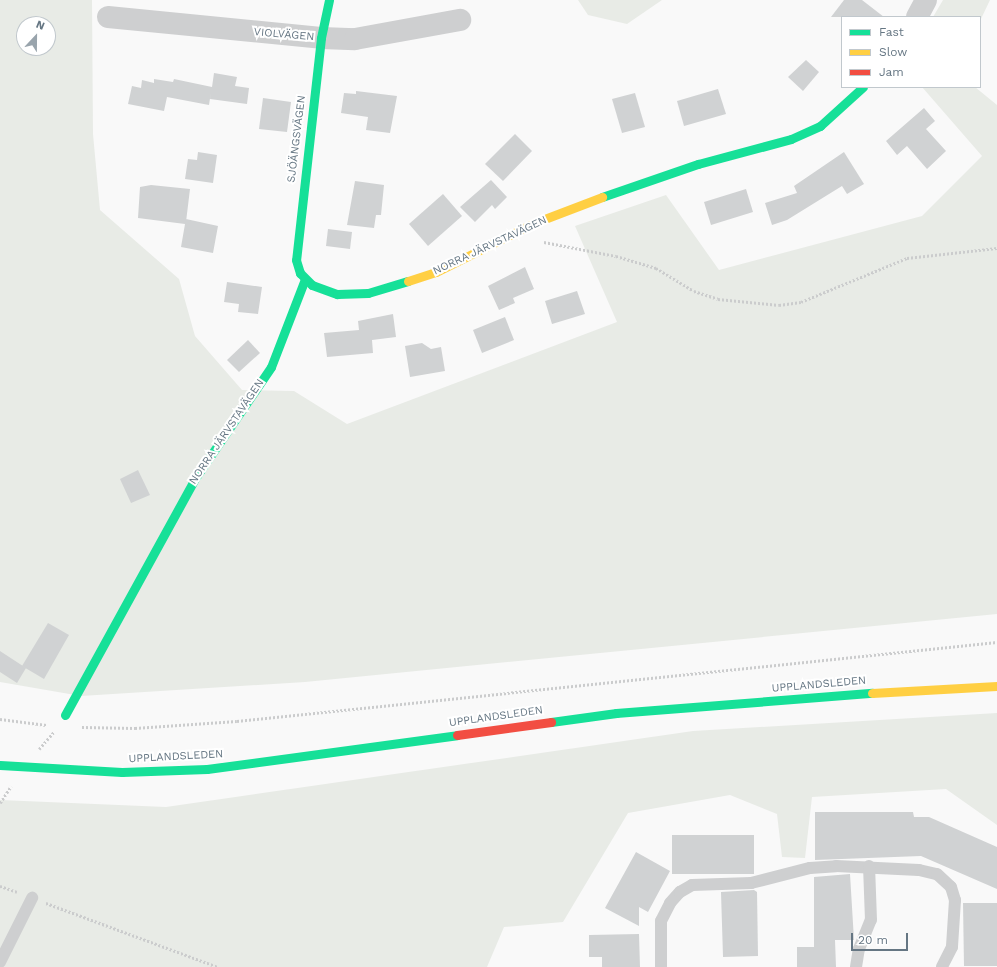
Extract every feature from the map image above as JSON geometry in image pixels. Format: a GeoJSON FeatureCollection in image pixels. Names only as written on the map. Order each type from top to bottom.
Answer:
{"type":"FeatureCollection","features":[{"type":"Feature","properties":{"kind":"street","name":"SJÖÄNGSVÄGEN"},"geometry":{"type":"LineString","coordinates":[[305,279],[297,267],[296,243],[321,38],[329,0]]}},
{"type":"Feature","properties":{"kind":"street"},"geometry":{"type":"LineString","coordinates":[[918,16],[926,0]]}},
{"type":"Feature","properties":{"kind":"street","name":"VIOLVÄGEN"},"geometry":{"type":"LineString","coordinates":[[108,17],[321,38],[355,39],[460,20]]}},
{"type":"Feature","properties":{"kind":"street","name":"NORRA JÄRVSTAVÄGEN"},"geometry":{"type":"LineString","coordinates":[[65,715],[196,477],[271,367],[286,334],[305,279],[326,292],[352,295],[368,292],[436,272],[518,231],[603,196],[698,164],[797,136],[820,126],[863,88]]}},
{"type":"Feature","properties":{"kind":"street","name":"UPPLANDSLEDEN"},"geometry":{"type":"LineString","coordinates":[[0,765],[50,770],[122,772],[207,769],[616,713],[945,687],[997,686]]}},
{"type":"Feature","properties":{"kind":"lane"},"geometry":{"type":"LineString","coordinates":[[856,967],[859,949],[871,920],[869,866]]}},
{"type":"Feature","properties":{"kind":"lane"},"geometry":{"type":"LineString","coordinates":[[662,967],[661,921],[670,903],[692,885],[751,883],[810,868],[869,866],[937,874],[951,887],[955,900],[952,947],[942,967]]}},
{"type":"Feature","properties":{"kind":"lane"},"geometry":{"type":"LineString","coordinates":[[0,962],[32,898]]}},
{"type":"Feature","properties":{"kind":"path"},"geometry":{"type":"LineString","coordinates":[[518,231],[537,241],[616,256],[656,268],[694,291],[718,299],[752,305],[801,302],[907,258],[997,248]]}},
{"type":"Feature","properties":{"kind":"path"},"geometry":{"type":"LineString","coordinates":[[74,726],[135,728],[237,721],[997,642]]}},
{"type":"Feature","properties":{"kind":"path"},"geometry":{"type":"LineString","coordinates":[[0,719],[51,725]]}},
{"type":"Feature","properties":{"kind":"path"},"geometry":{"type":"LineString","coordinates":[[0,886],[218,967]]}},
{"type":"Feature","properties":{"kind":"shaded area"},"geometry":{"type":"Polygon","coordinates":[[[0,0],[92,0],[93,134],[100,210],[179,279],[195,336],[242,390],[294,391],[347,424],[617,322],[575,226],[666,195],[719,270],[922,216],[982,156],[923,88],[976,88],[997,105],[997,614],[305,682],[81,696],[0,682],[0,0]]]}},
{"type":"Feature","properties":{"kind":"shaded area"},"geometry":{"type":"Polygon","coordinates":[[[578,0],[662,0],[627,24],[588,15],[578,0]]]}},
{"type":"Feature","properties":{"kind":"shaded area"},"geometry":{"type":"Polygon","coordinates":[[[943,0],[990,0],[981,19],[981,16],[934,16],[943,0]]]}},
{"type":"Feature","properties":{"kind":"shaded area"},"geometry":{"type":"Polygon","coordinates":[[[997,713],[997,825],[946,789],[812,797],[805,858],[782,857],[777,814],[730,795],[628,813],[563,922],[504,927],[487,967],[0,967],[0,800],[166,807],[693,731],[997,713]]]}},
{"type":"Feature","properties":{"kind":"building"},"geometry":{"type":"Polygon","coordinates":[[[844,0],[862,0],[883,16],[841,16],[831,17],[844,0]]]}},
{"type":"Feature","properties":{"kind":"building"},"geometry":{"type":"Polygon","coordinates":[[[806,60],[819,72],[803,91],[788,77],[806,60]]]}},
{"type":"Feature","properties":{"kind":"building"},"geometry":{"type":"Polygon","coordinates":[[[214,73],[237,77],[235,86],[249,88],[247,104],[210,99],[211,92],[209,105],[167,97],[164,111],[128,104],[132,86],[141,88],[142,80],[154,83],[154,79],[173,82],[174,79],[212,87],[214,73]]]}},
{"type":"Feature","properties":{"kind":"building"},"geometry":{"type":"Polygon","coordinates":[[[718,89],[726,114],[684,126],[677,101],[718,89]]]}},
{"type":"Feature","properties":{"kind":"building"},"geometry":{"type":"Polygon","coordinates":[[[356,91],[397,96],[390,133],[366,130],[368,117],[341,113],[344,93],[356,94],[356,91]]]}},
{"type":"Feature","properties":{"kind":"building"},"geometry":{"type":"Polygon","coordinates":[[[635,93],[645,127],[622,133],[612,99],[635,93]]]}},
{"type":"Feature","properties":{"kind":"building"},"geometry":{"type":"Polygon","coordinates":[[[263,98],[291,102],[287,132],[259,129],[263,98]]]}},
{"type":"Feature","properties":{"kind":"building"},"geometry":{"type":"Polygon","coordinates":[[[924,108],[935,121],[926,129],[946,151],[927,169],[907,146],[897,155],[886,141],[924,108]]]}},
{"type":"Feature","properties":{"kind":"building"},"geometry":{"type":"Polygon","coordinates":[[[515,134],[532,151],[503,181],[485,164],[515,134]]]}},
{"type":"Feature","properties":{"kind":"building"},"geometry":{"type":"Polygon","coordinates":[[[198,152],[217,155],[213,183],[185,179],[188,159],[197,160],[198,152]]]}},
{"type":"Feature","properties":{"kind":"building"},"geometry":{"type":"Polygon","coordinates":[[[844,152],[864,184],[847,194],[842,186],[787,220],[772,225],[765,203],[797,193],[794,186],[844,152]]]}},
{"type":"Feature","properties":{"kind":"building"},"geometry":{"type":"Polygon","coordinates":[[[491,180],[507,197],[495,209],[492,205],[475,222],[460,207],[491,180]]]}},
{"type":"Feature","properties":{"kind":"building"},"geometry":{"type":"Polygon","coordinates":[[[355,181],[384,185],[381,215],[376,215],[374,228],[347,225],[355,181]]]}},
{"type":"Feature","properties":{"kind":"building"},"geometry":{"type":"Polygon","coordinates":[[[151,185],[190,189],[186,219],[218,226],[213,253],[181,247],[185,224],[138,218],[140,187],[151,185]]]}},
{"type":"Feature","properties":{"kind":"building"},"geometry":{"type":"Polygon","coordinates":[[[746,189],[753,212],[711,225],[704,202],[746,189]]]}},
{"type":"Feature","properties":{"kind":"building"},"geometry":{"type":"Polygon","coordinates":[[[443,194],[462,216],[428,246],[409,224],[443,194]]]}},
{"type":"Feature","properties":{"kind":"building"},"geometry":{"type":"Polygon","coordinates":[[[328,229],[352,232],[350,249],[326,246],[328,229]]]}},
{"type":"Feature","properties":{"kind":"building"},"geometry":{"type":"Polygon","coordinates":[[[525,267],[534,289],[513,298],[515,303],[499,310],[488,286],[525,267]]]}},
{"type":"Feature","properties":{"kind":"building"},"geometry":{"type":"Polygon","coordinates":[[[227,282],[262,287],[258,314],[238,312],[239,304],[224,302],[227,282]]]}},
{"type":"Feature","properties":{"kind":"building"},"geometry":{"type":"Polygon","coordinates":[[[577,291],[585,314],[552,324],[545,301],[577,291]]]}},
{"type":"Feature","properties":{"kind":"building"},"geometry":{"type":"Polygon","coordinates":[[[393,314],[396,337],[372,340],[373,353],[327,357],[324,333],[359,330],[358,321],[393,314]]]}},
{"type":"Feature","properties":{"kind":"building"},"geometry":{"type":"Polygon","coordinates":[[[505,317],[514,340],[482,353],[473,330],[505,317]]]}},
{"type":"Feature","properties":{"kind":"building"},"geometry":{"type":"Polygon","coordinates":[[[248,340],[260,353],[239,372],[227,360],[248,340]]]}},
{"type":"Feature","properties":{"kind":"building"},"geometry":{"type":"Polygon","coordinates":[[[422,343],[431,349],[441,347],[445,371],[410,377],[405,346],[422,343]]]}},
{"type":"Feature","properties":{"kind":"building"},"geometry":{"type":"Polygon","coordinates":[[[138,470],[150,495],[131,503],[120,479],[138,470]]]}},
{"type":"Feature","properties":{"kind":"building"},"geometry":{"type":"Polygon","coordinates":[[[48,623],[69,635],[44,679],[22,666],[48,623]]]}},
{"type":"Feature","properties":{"kind":"building"},"geometry":{"type":"Polygon","coordinates":[[[0,651],[26,668],[17,683],[0,672],[0,651]]]}},
{"type":"Feature","properties":{"kind":"building"},"geometry":{"type":"Polygon","coordinates":[[[815,812],[913,812],[914,817],[929,817],[997,847],[997,889],[921,856],[815,860],[815,812]]]}},
{"type":"Feature","properties":{"kind":"building"},"geometry":{"type":"Polygon","coordinates":[[[672,835],[754,835],[754,874],[672,874],[672,835]]]}},
{"type":"Feature","properties":{"kind":"building"},"geometry":{"type":"Polygon","coordinates":[[[636,852],[670,871],[648,912],[639,907],[639,926],[605,908],[636,852]]]}},
{"type":"Feature","properties":{"kind":"building"},"geometry":{"type":"Polygon","coordinates":[[[850,874],[854,940],[835,940],[836,967],[797,967],[797,947],[814,947],[814,877],[850,874]]]}},
{"type":"Feature","properties":{"kind":"building"},"geometry":{"type":"Polygon","coordinates":[[[754,890],[757,892],[758,956],[723,957],[721,892],[754,890]]]}},
{"type":"Feature","properties":{"kind":"building"},"geometry":{"type":"Polygon","coordinates":[[[963,903],[997,903],[997,966],[964,966],[963,903]]]}},
{"type":"Feature","properties":{"kind":"building"},"geometry":{"type":"Polygon","coordinates":[[[639,934],[640,967],[602,967],[602,957],[589,957],[589,935],[639,934]]]}},
{"type":"Feature","properties":{"kind":"traffic: fast"},"geometry":{"type":"LineString","coordinates":[[329,0],[321,38],[296,260],[300,273],[312,285],[337,294],[368,293],[408,281]]}},
{"type":"Feature","properties":{"kind":"traffic: fast"},"geometry":{"type":"LineString","coordinates":[[602,197],[698,164],[791,139],[820,126],[862,88]]}},
{"type":"Feature","properties":{"kind":"traffic: fast"},"geometry":{"type":"LineString","coordinates":[[65,715],[196,477],[271,367],[305,279]]}},
{"type":"Feature","properties":{"kind":"traffic: fast"},"geometry":{"type":"LineString","coordinates":[[551,722],[616,713],[872,693]]}},
{"type":"Feature","properties":{"kind":"traffic: fast"},"geometry":{"type":"LineString","coordinates":[[0,765],[122,772],[207,769],[457,735]]}},
{"type":"Feature","properties":{"kind":"traffic: slow"},"geometry":{"type":"LineString","coordinates":[[408,281],[436,272],[534,223],[602,197]]}},
{"type":"Feature","properties":{"kind":"traffic: slow"},"geometry":{"type":"LineString","coordinates":[[872,693],[997,686]]}},
{"type":"Feature","properties":{"kind":"traffic: jam"},"geometry":{"type":"LineString","coordinates":[[457,735],[551,722]]}}]}
